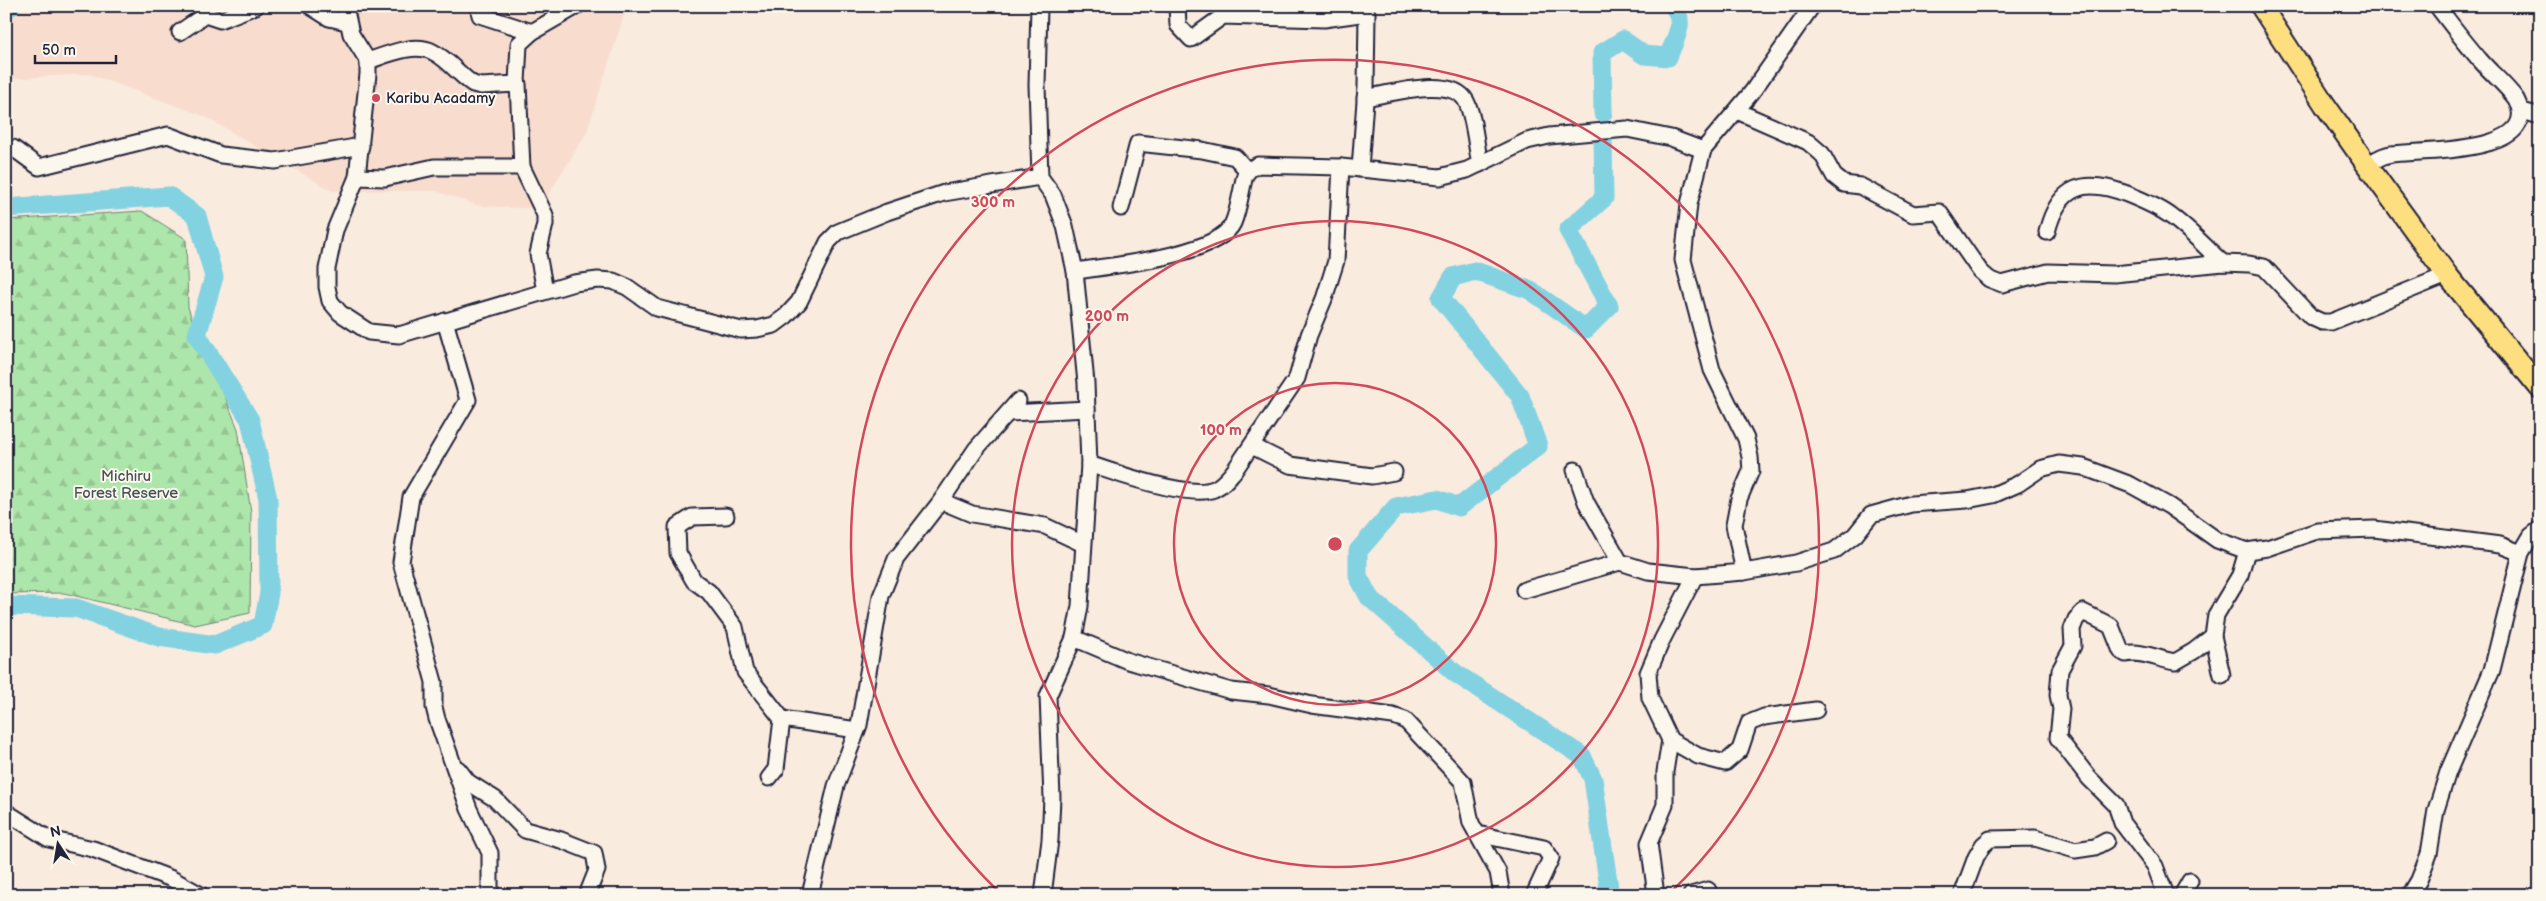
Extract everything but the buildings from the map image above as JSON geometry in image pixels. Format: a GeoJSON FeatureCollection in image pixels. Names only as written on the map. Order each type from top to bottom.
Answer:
{"type":"FeatureCollection","features":[{"type":"Feature","properties":{"kind":"main road"},"geometry":{"type":"LineString","coordinates":[[2261,6],[2324,105],[2447,275],[2540,388]]}},
{"type":"Feature","properties":{"kind":"street"},"geometry":{"type":"LineString","coordinates":[[180,32],[205,16],[220,20],[256,6]]}},
{"type":"Feature","properties":{"kind":"street"},"geometry":{"type":"LineString","coordinates":[[310,6],[330,18],[347,22]]}},
{"type":"Feature","properties":{"kind":"street"},"geometry":{"type":"LineString","coordinates":[[345,6],[351,34],[368,61],[357,177],[335,230],[330,250],[327,287],[330,301],[347,318],[369,332],[382,335],[399,335],[545,291],[574,283],[598,280],[613,281],[627,287],[657,308],[741,330],[757,329],[774,325],[786,316],[798,302],[828,242],[838,232],[887,212],[944,193],[1040,177]]}},
{"type":"Feature","properties":{"kind":"street"},"geometry":{"type":"LineString","coordinates":[[478,6],[480,15],[532,32]]}},
{"type":"Feature","properties":{"kind":"street"},"geometry":{"type":"LineString","coordinates":[[545,291],[538,254],[546,224],[545,215],[522,167],[520,86],[517,83],[519,44],[532,32],[578,6]]}},
{"type":"Feature","properties":{"kind":"street"},"geometry":{"type":"LineString","coordinates":[[1038,6],[1037,85],[1040,177],[1053,195],[1065,226],[1075,271],[1090,464],[1080,606],[1074,638],[1064,655],[1048,696],[1052,798],[1050,840],[1043,895]]}},
{"type":"Feature","properties":{"kind":"street"},"geometry":{"type":"LineString","coordinates":[[1177,6],[1178,24],[1191,39],[1222,16],[1324,19],[1367,13],[1365,98],[1360,169]]}},
{"type":"Feature","properties":{"kind":"street"},"geometry":{"type":"LineString","coordinates":[[1744,572],[1734,525],[1738,499],[1751,471],[1750,457],[1746,440],[1712,370],[1683,260],[1689,204],[1704,150],[1737,111],[1812,6]]}},
{"type":"Feature","properties":{"kind":"street"},"geometry":{"type":"LineString","coordinates":[[2367,165],[2391,154],[2429,153],[2500,143],[2518,128],[2522,120],[2522,111],[2516,100],[2480,60],[2437,6]]}},
{"type":"Feature","properties":{"kind":"street"},"geometry":{"type":"LineString","coordinates":[[368,61],[392,52],[424,48],[433,51],[473,84],[481,86],[517,83]]}},
{"type":"Feature","properties":{"kind":"street"},"geometry":{"type":"LineString","coordinates":[[1365,98],[1442,86],[1458,90],[1466,102],[1480,164]]}},
{"type":"Feature","properties":{"kind":"street"},"geometry":{"type":"LineString","coordinates":[[1737,111],[1808,142],[1822,154],[1834,176],[1844,184],[1860,186],[1913,214],[1939,212],[1980,272],[1988,279],[2002,284],[2048,272],[2114,274],[2223,263],[2264,267],[2311,317],[2322,322],[2340,318],[2447,275]]}},
{"type":"Feature","properties":{"kind":"street"},"geometry":{"type":"LineString","coordinates":[[2522,111],[2540,116]]}},
{"type":"Feature","properties":{"kind":"street"},"geometry":{"type":"LineString","coordinates":[[1075,271],[1148,260],[1206,245],[1222,235],[1233,224],[1248,171],[1258,165],[1341,167],[1440,177],[1480,164],[1527,141],[1549,136],[1627,129],[1671,138],[1704,150]]}},
{"type":"Feature","properties":{"kind":"street"},"geometry":{"type":"LineString","coordinates":[[13,148],[39,167],[168,135],[221,156],[275,161],[361,146]]}},
{"type":"Feature","properties":{"kind":"street"},"geometry":{"type":"LineString","coordinates":[[1121,208],[1138,143],[1202,150],[1235,157],[1248,171]]}},
{"type":"Feature","properties":{"kind":"street"},"geometry":{"type":"LineString","coordinates":[[357,177],[385,178],[434,167],[522,167]]}},
{"type":"Feature","properties":{"kind":"street"},"geometry":{"type":"LineString","coordinates":[[1090,464],[1123,476],[1178,490],[1213,490],[1223,484],[1252,446],[1297,378],[1309,334],[1336,262],[1341,167]]}},
{"type":"Feature","properties":{"kind":"street"},"geometry":{"type":"LineString","coordinates":[[2047,232],[2051,216],[2059,201],[2074,189],[2088,185],[2104,186],[2140,199],[2171,216],[2223,263]]}},
{"type":"Feature","properties":{"kind":"street"},"geometry":{"type":"LineString","coordinates":[[445,321],[468,400],[411,497],[401,562],[434,682],[434,707],[437,719],[469,809],[490,853],[490,895]]}},
{"type":"Feature","properties":{"kind":"street"},"geometry":{"type":"LineString","coordinates":[[810,895],[836,786],[857,730],[882,596],[896,559],[941,501],[966,461],[1018,401]]}},
{"type":"Feature","properties":{"kind":"street"},"geometry":{"type":"LineString","coordinates":[[1008,413],[1087,409]]}},
{"type":"Feature","properties":{"kind":"street"},"geometry":{"type":"LineString","coordinates":[[1252,446],[1290,464],[1372,476],[1394,472]]}},
{"type":"Feature","properties":{"kind":"street"},"geometry":{"type":"LineString","coordinates":[[1524,590],[1620,562],[1648,571],[1695,576],[1744,572],[1796,563],[1834,551],[1855,535],[1870,515],[1911,504],[1966,500],[1993,495],[2018,484],[2040,469],[2059,464],[2083,467],[2131,485],[2169,506],[2188,522],[2217,540],[2247,551],[2266,548],[2317,531],[2374,529],[2500,545],[2521,553]]}},
{"type":"Feature","properties":{"kind":"street"},"geometry":{"type":"LineString","coordinates":[[1575,470],[1586,502],[1620,562]]}},
{"type":"Feature","properties":{"kind":"street"},"geometry":{"type":"LineString","coordinates":[[941,501],[972,514],[1013,523],[1045,526],[1083,544]]}},
{"type":"Feature","properties":{"kind":"street"},"geometry":{"type":"LineString","coordinates":[[726,516],[692,517],[677,527],[678,553],[694,581],[708,592],[735,628],[745,672],[782,719],[857,730]]}},
{"type":"Feature","properties":{"kind":"street"},"geometry":{"type":"LineString","coordinates":[[2410,895],[2419,880],[2429,854],[2436,810],[2448,772],[2492,670],[2521,553],[2531,536],[2540,529]]}},
{"type":"Feature","properties":{"kind":"street"},"geometry":{"type":"LineString","coordinates":[[2222,675],[2213,636],[2216,615],[2240,575],[2247,551]]}},
{"type":"Feature","properties":{"kind":"street"},"geometry":{"type":"LineString","coordinates":[[1656,895],[1649,843],[1665,805],[1665,772],[1670,740],[1650,698],[1648,673],[1673,616],[1695,576]]}},
{"type":"Feature","properties":{"kind":"street"},"geometry":{"type":"LineString","coordinates":[[2166,895],[2155,866],[2122,823],[2116,805],[2089,778],[2058,738],[2061,709],[2058,695],[2060,670],[2073,646],[2072,629],[2076,619],[2083,612],[2111,626],[2121,651],[2126,654],[2138,652],[2147,657],[2175,662],[2213,636]]}},
{"type":"Feature","properties":{"kind":"street"},"geometry":{"type":"LineString","coordinates":[[1074,638],[1128,661],[1231,691],[1269,695],[1312,705],[1393,716],[1405,720],[1463,782],[1471,823],[1498,872],[1502,895]]}},
{"type":"Feature","properties":{"kind":"street"},"geometry":{"type":"LineString","coordinates":[[1670,740],[1698,756],[1725,763],[1740,750],[1749,723],[1764,717],[1816,710]]}},
{"type":"Feature","properties":{"kind":"street"},"geometry":{"type":"LineString","coordinates":[[769,778],[776,769],[782,719]]}},
{"type":"Feature","properties":{"kind":"street"},"geometry":{"type":"LineString","coordinates":[[451,760],[468,782],[495,799],[525,830],[561,840],[594,853],[597,870],[587,895]]}},
{"type":"Feature","properties":{"kind":"street"},"geometry":{"type":"LineString","coordinates":[[6,812],[49,839],[93,848],[172,879],[201,895]]}},
{"type":"Feature","properties":{"kind":"street"},"geometry":{"type":"LineString","coordinates":[[1477,834],[1544,848],[1552,858],[1534,895]]}},
{"type":"Feature","properties":{"kind":"street"},"geometry":{"type":"LineString","coordinates":[[1962,895],[1976,856],[1983,845],[1990,839],[2035,838],[2075,850],[2095,847],[2106,841]]}},
{"type":"Feature","properties":{"kind":"street"},"geometry":{"type":"LineString","coordinates":[[2182,895],[2190,881]]}},
{"type":"Feature","properties":{"kind":"street"},"geometry":{"type":"LineString","coordinates":[[1691,895],[1708,890]]}},
{"type":"Feature","properties":{"kind":"shaded area","name":"Karibu Acadamy"},"geometry":{"type":"Polygon","coordinates":[[[6,6],[627,6],[586,134],[539,209],[479,206],[435,191],[332,191],[204,116],[89,74],[6,79],[6,6]]]}},
{"type":"Feature","properties":{"kind":"green space","name":"Michiru Forest Reserve"},"geometry":{"type":"Polygon","coordinates":[[[142,211],[186,239],[188,307],[197,335],[218,379],[238,429],[251,512],[250,613],[195,625],[64,593],[6,594],[6,220],[142,211]]]}},
{"type":"Feature","properties":{"kind":"waterway"},"geometry":{"type":"LineString","coordinates":[[6,10],[11,6]]}},
{"type":"Feature","properties":{"kind":"waterway"},"geometry":{"type":"LineString","coordinates":[[1603,113],[1602,53],[1623,40],[1644,55],[1668,57],[1679,25],[1679,18],[1673,6]]}},
{"type":"Feature","properties":{"kind":"waterway"},"geometry":{"type":"LineString","coordinates":[[1603,139],[1604,198],[1568,230],[1609,306],[1586,329],[1530,290],[1475,271],[1453,277],[1441,298],[1520,396],[1538,446],[1459,507],[1437,499],[1396,507],[1358,551],[1358,576],[1369,597],[1455,673],[1582,756],[1593,779],[1610,895]]}},
{"type":"Feature","properties":{"kind":"waterway"},"geometry":{"type":"LineString","coordinates":[[6,208],[169,196],[197,216],[214,277],[197,335],[250,420],[268,499],[269,593],[263,625],[215,645],[159,637],[76,608],[6,606]]}},
{"type":"Feature","properties":{"kind":"place","name":"Karibu Acadamy"},"geometry":{"type":"Point","coordinates":[376,98]}}]}
